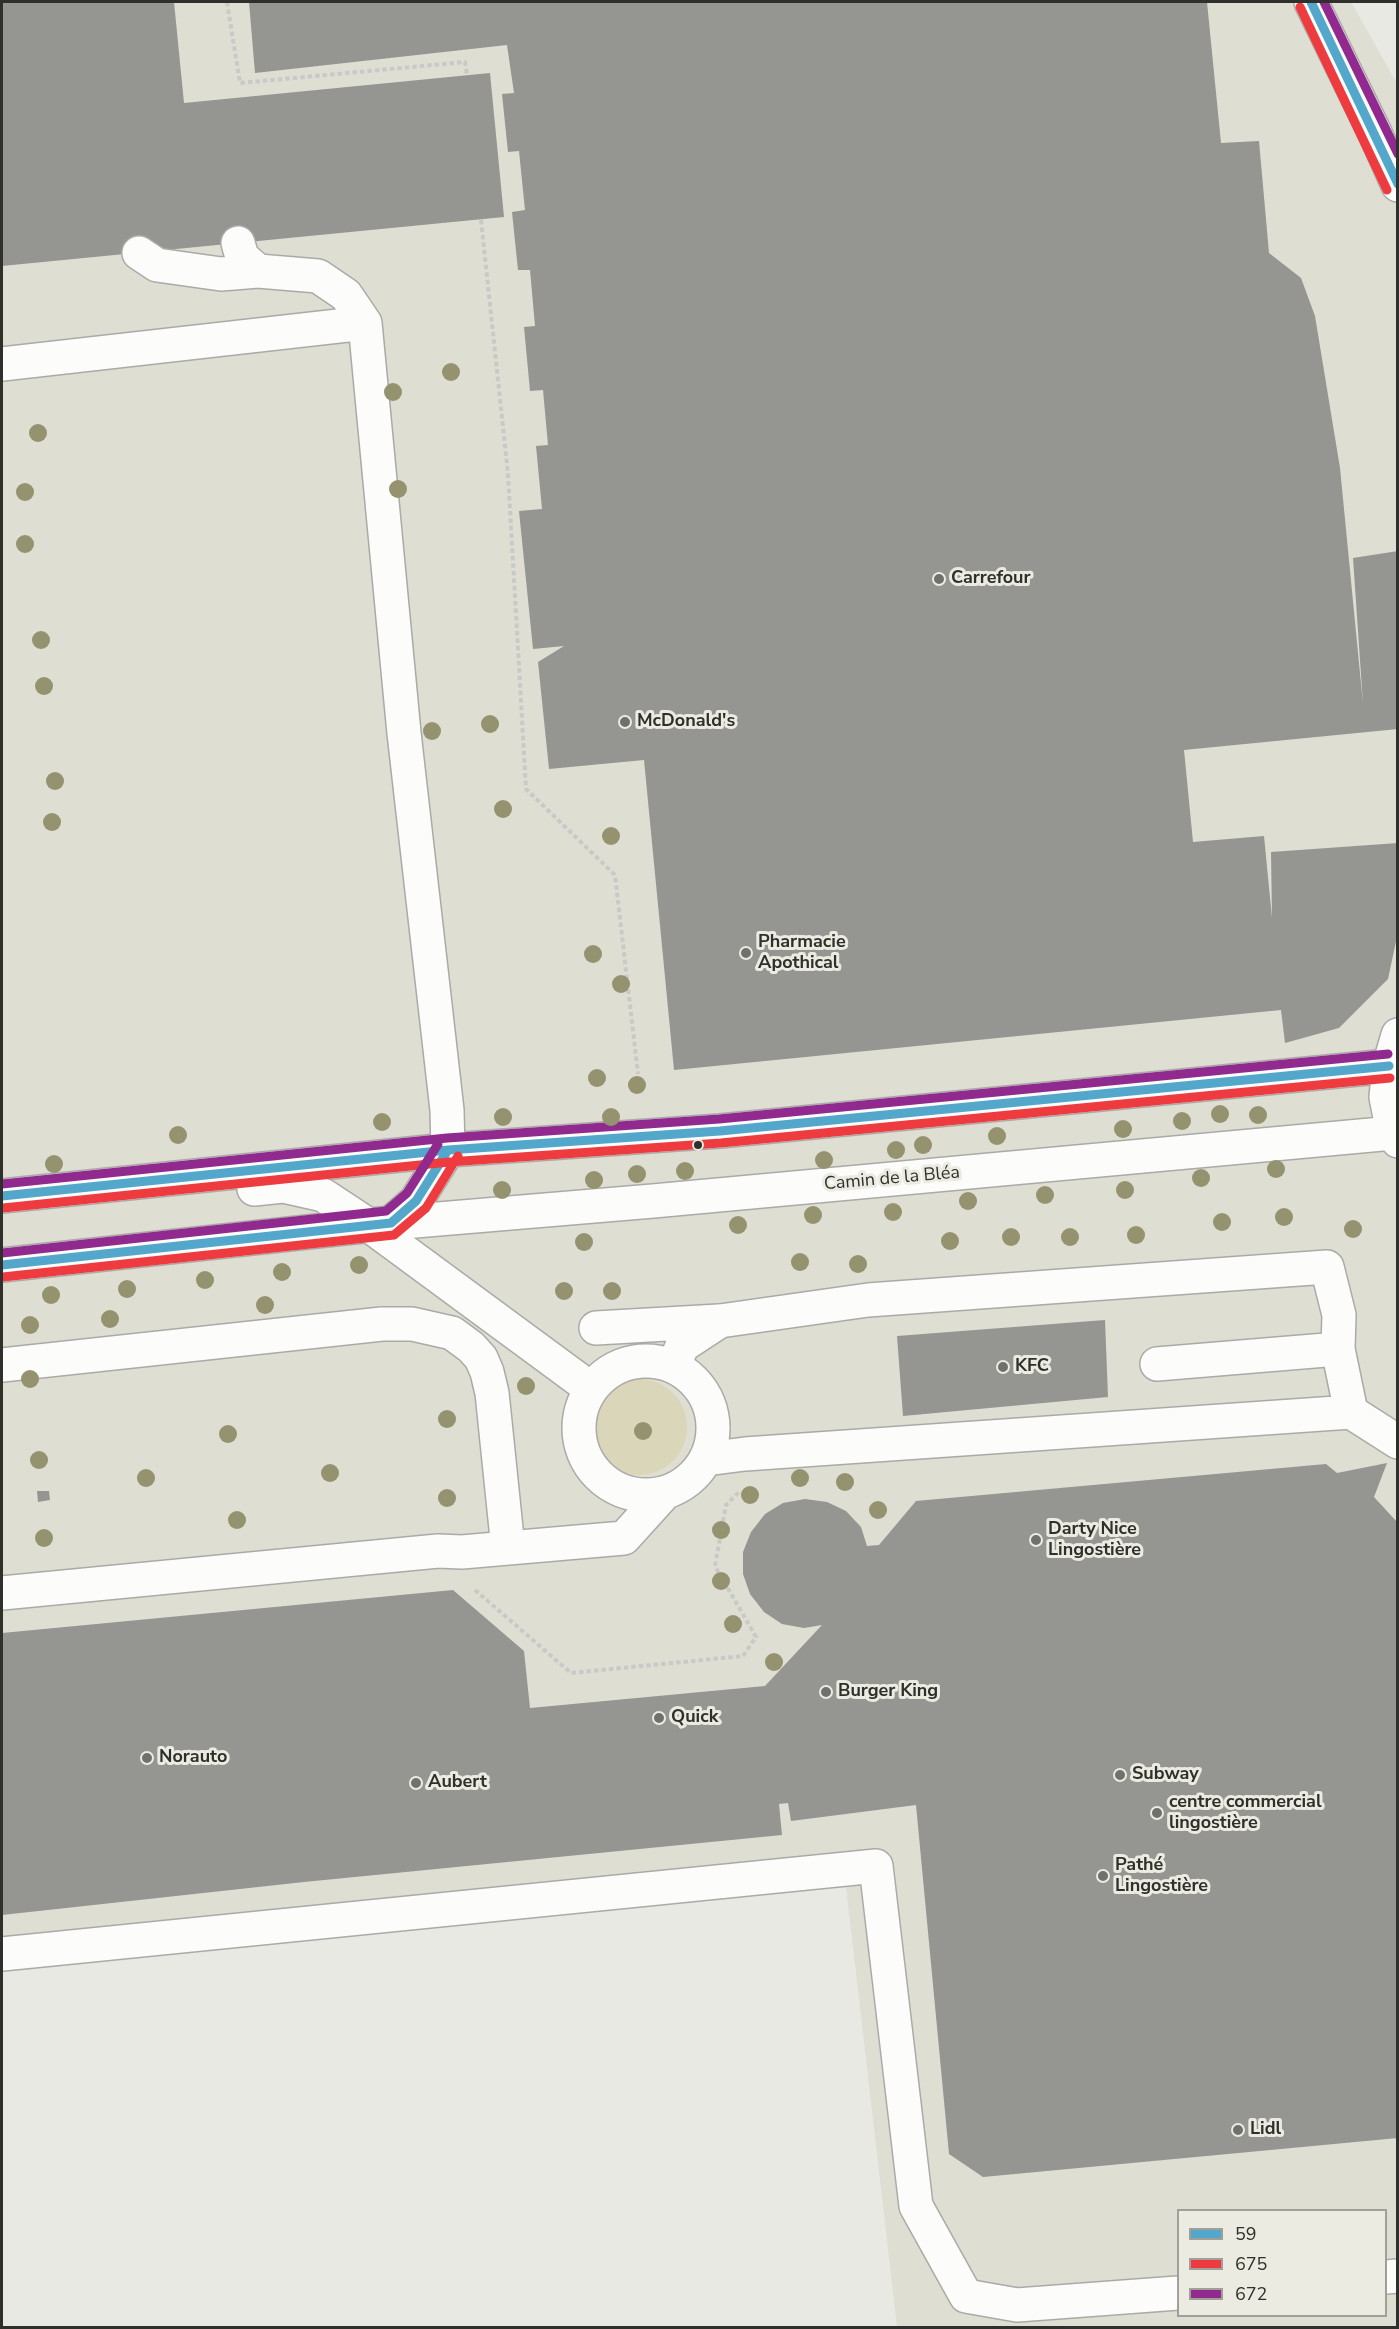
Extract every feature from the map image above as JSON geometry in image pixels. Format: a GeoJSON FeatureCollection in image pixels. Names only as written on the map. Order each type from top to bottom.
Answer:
{"type":"FeatureCollection","features":[{"type":"Feature","properties":{"kind":"street"},"geometry":{"type":"LineString","coordinates":[[1311,2],[1398,185]]}},
{"type":"Feature","properties":{"kind":"street"},"geometry":{"type":"LineString","coordinates":[[238,243],[242,257],[258,271]]}},
{"type":"Feature","properties":{"kind":"street"},"geometry":{"type":"LineString","coordinates":[[140,253],[157,265],[220,274],[258,271],[318,276],[346,295],[365,323],[395,645],[447,1110],[448,1150],[416,1201],[381,1225]]}},
{"type":"Feature","properties":{"kind":"street"},"geometry":{"type":"LineString","coordinates":[[2,364],[365,323]]}},
{"type":"Feature","properties":{"kind":"street"},"geometry":{"type":"LineString","coordinates":[[1395,1137],[1386,1097],[1389,1066],[1398,1035]]}},
{"type":"Feature","properties":{"kind":"street"},"geometry":{"type":"LineString","coordinates":[[2,1196],[448,1150],[720,1131],[1389,1066]]}},
{"type":"Feature","properties":{"kind":"street","name":"Camin de la Bléa"},"geometry":{"type":"LineString","coordinates":[[2,1265],[381,1225],[1395,1137]]}},
{"type":"Feature","properties":{"kind":"street"},"geometry":{"type":"LineString","coordinates":[[73,1189],[152,1199],[283,1186],[323,1195],[381,1225],[590,1388]]}},
{"type":"Feature","properties":{"kind":"street"},"geometry":{"type":"LineString","coordinates":[[596,1328],[720,1321],[868,1300],[1326,1267],[1340,1315],[1338,1349],[1352,1412]]}},
{"type":"Feature","properties":{"kind":"street"},"geometry":{"type":"LineString","coordinates":[[674,1366],[682,1346],[720,1321]]}},
{"type":"Feature","properties":{"kind":"street"},"geometry":{"type":"LineString","coordinates":[[2,1365],[382,1324],[412,1324],[452,1333],[476,1352],[487,1372],[492,1393],[508,1548]]}},
{"type":"Feature","properties":{"kind":"street"},"geometry":{"type":"LineString","coordinates":[[1157,1364],[1338,1349]]}},
{"type":"Feature","properties":{"kind":"street"},"geometry":{"type":"LineString","coordinates":[[2,1593],[438,1551],[462,1552],[624,1538],[662,1496],[689,1480],[706,1459],[713,1438],[713,1416],[706,1396],[692,1379],[674,1366],[651,1360],[627,1363],[606,1373],[590,1388],[581,1407],[578,1428],[581,1448],[590,1467],[605,1482],[623,1492],[662,1496]]}},
{"type":"Feature","properties":{"kind":"street"},"geometry":{"type":"LineString","coordinates":[[706,1459],[757,1453],[1352,1412],[1398,1442]]}},
{"type":"Feature","properties":{"kind":"street"},"geometry":{"type":"LineString","coordinates":[[2,1954],[876,1866],[916,2206],[966,2296],[1017,2305],[1177,2293]]}},
{"type":"Feature","properties":{"kind":"path"},"geometry":{"type":"LineString","coordinates":[[227,2],[240,83],[465,62],[467,75]]}},
{"type":"Feature","properties":{"kind":"path"},"geometry":{"type":"LineString","coordinates":[[481,220],[508,474],[526,789],[615,875],[638,1074]]}},
{"type":"Feature","properties":{"kind":"path"},"geometry":{"type":"LineString","coordinates":[[475,1589],[571,1672],[743,1656],[756,1637],[715,1566],[726,1505],[740,1491]]}},
{"type":"Feature","properties":{"kind":"shaded area"},"geometry":{"type":"Polygon","coordinates":[[[2,2],[1351,2],[1398,85],[1397,2327],[897,2327],[846,1887],[352,1929],[2,1966],[2,2]]]}},
{"type":"Feature","properties":{"kind":"shaded area"},"geometry":{"type":"Polygon","coordinates":[[[639,1379],[657,1383],[673,1393],[683,1409],[687,1427],[683,1445],[673,1461],[657,1471],[639,1475],[621,1471],[605,1461],[595,1445],[591,1427],[595,1409],[605,1393],[621,1383],[639,1379]]]}},
{"type":"Feature","properties":{"kind":"building"},"geometry":{"type":"Polygon","coordinates":[[[2,2],[174,2],[184,103],[490,73],[504,217],[2,266],[2,2]]]}},
{"type":"Feature","properties":{"kind":"building","name":"Carrefour"},"geometry":{"type":"Polygon","coordinates":[[[249,2],[1207,2],[1221,143],[1259,141],[1269,253],[1301,278],[1315,316],[1340,468],[1363,704],[1353,558],[1398,551],[1398,729],[1184,750],[1193,842],[1264,836],[1272,918],[1271,852],[1398,843],[1398,932],[1388,979],[1339,1028],[1285,1043],[1281,1010],[674,1070],[644,760],[549,769],[538,662],[564,646],[533,649],[519,511],[542,509],[536,446],[548,445],[543,390],[530,391],[524,327],[535,326],[530,270],[518,270],[512,212],[525,210],[519,151],[508,152],[502,94],[514,93],[507,45],[255,73],[249,2]]]}},
{"type":"Feature","properties":{"kind":"building","name":"KFC"},"geometry":{"type":"Polygon","coordinates":[[[1105,1320],[1108,1397],[903,1416],[897,1336],[1105,1320]]]}},
{"type":"Feature","properties":{"kind":"building","name":"centre commercial lingostière"},"geometry":{"type":"Polygon","coordinates":[[[1387,1463],[1374,1497],[1398,1523],[1398,2138],[983,2177],[949,2154],[916,1805],[791,1821],[788,1803],[779,1804],[782,1835],[304,1882],[2,1915],[2,1633],[453,1590],[524,1651],[530,1708],[765,1686],[822,1625],[804,1628],[782,1624],[764,1612],[750,1594],[743,1574],[743,1552],[751,1532],[765,1514],[783,1503],[805,1499],[827,1502],[846,1511],[861,1527],[867,1546],[879,1545],[916,1501],[1326,1464],[1337,1473],[1387,1463]]]}},
{"type":"Feature","properties":{"kind":"building"},"geometry":{"type":"Polygon","coordinates":[[[37,1491],[49,1491],[50,1500],[38,1502],[37,1491]]]}},
{"type":"Feature","properties":{"kind":"transit line","name":"59"},"geometry":{"type":"LineString","coordinates":[[1311,2],[1398,184]]}},
{"type":"Feature","properties":{"kind":"transit line","name":"672"},"geometry":{"type":"LineString","coordinates":[[1324,2],[1398,154]]}},
{"type":"Feature","properties":{"kind":"transit line","name":"675"},"geometry":{"type":"LineString","coordinates":[[1300,7],[1387,190]]}},
{"type":"Feature","properties":{"kind":"transit line","name":"672"},"geometry":{"type":"LineString","coordinates":[[2,1184],[447,1138],[719,1119],[1388,1054]]}},
{"type":"Feature","properties":{"kind":"transit line","name":"59"},"geometry":{"type":"LineString","coordinates":[[2,1196],[448,1150],[720,1131],[1389,1066]]}},
{"type":"Feature","properties":{"kind":"transit line","name":"675"},"geometry":{"type":"LineString","coordinates":[[3,1208],[449,1162],[721,1143],[1390,1078]]}},
{"type":"Feature","properties":{"kind":"transit line","name":"672"},"geometry":{"type":"LineString","coordinates":[[2,1253],[386,1211],[407,1193],[438,1144]]}},
{"type":"Feature","properties":{"kind":"transit line","name":"59"},"geometry":{"type":"LineString","coordinates":[[2,1265],[391,1223],[416,1201],[448,1150]]}},
{"type":"Feature","properties":{"kind":"transit line","name":"675"},"geometry":{"type":"LineString","coordinates":[[3,1277],[394,1235],[426,1208],[458,1156]]}},
{"type":"Feature","properties":{"kind":"place","name":"Carrefour"},"geometry":{"type":"Point","coordinates":[939,579]}},
{"type":"Feature","properties":{"kind":"place","name":"McDonald's"},"geometry":{"type":"Point","coordinates":[625,722]}},
{"type":"Feature","properties":{"kind":"place","name":"Pharmacie Apothical"},"geometry":{"type":"Point","coordinates":[746,953]}},
{"type":"Feature","properties":{"kind":"place","name":"KFC"},"geometry":{"type":"Point","coordinates":[1003,1367]}},
{"type":"Feature","properties":{"kind":"place","name":"Darty Nice Lingostière"},"geometry":{"type":"Point","coordinates":[1036,1540]}},
{"type":"Feature","properties":{"kind":"place","name":"Burger King"},"geometry":{"type":"Point","coordinates":[826,1692]}},
{"type":"Feature","properties":{"kind":"place","name":"Quick"},"geometry":{"type":"Point","coordinates":[659,1718]}},
{"type":"Feature","properties":{"kind":"place","name":"Norauto"},"geometry":{"type":"Point","coordinates":[147,1758]}},
{"type":"Feature","properties":{"kind":"place","name":"Subway"},"geometry":{"type":"Point","coordinates":[1120,1775]}},
{"type":"Feature","properties":{"kind":"place","name":"Aubert"},"geometry":{"type":"Point","coordinates":[416,1783]}},
{"type":"Feature","properties":{"kind":"place","name":"centre commercial lingostière"},"geometry":{"type":"Point","coordinates":[1157,1813]}},
{"type":"Feature","properties":{"kind":"place","name":"Pathé Lingostière"},"geometry":{"type":"Point","coordinates":[1103,1876]}},
{"type":"Feature","properties":{"kind":"place","name":"Lidl"},"geometry":{"type":"Point","coordinates":[1238,2130]}}]}
